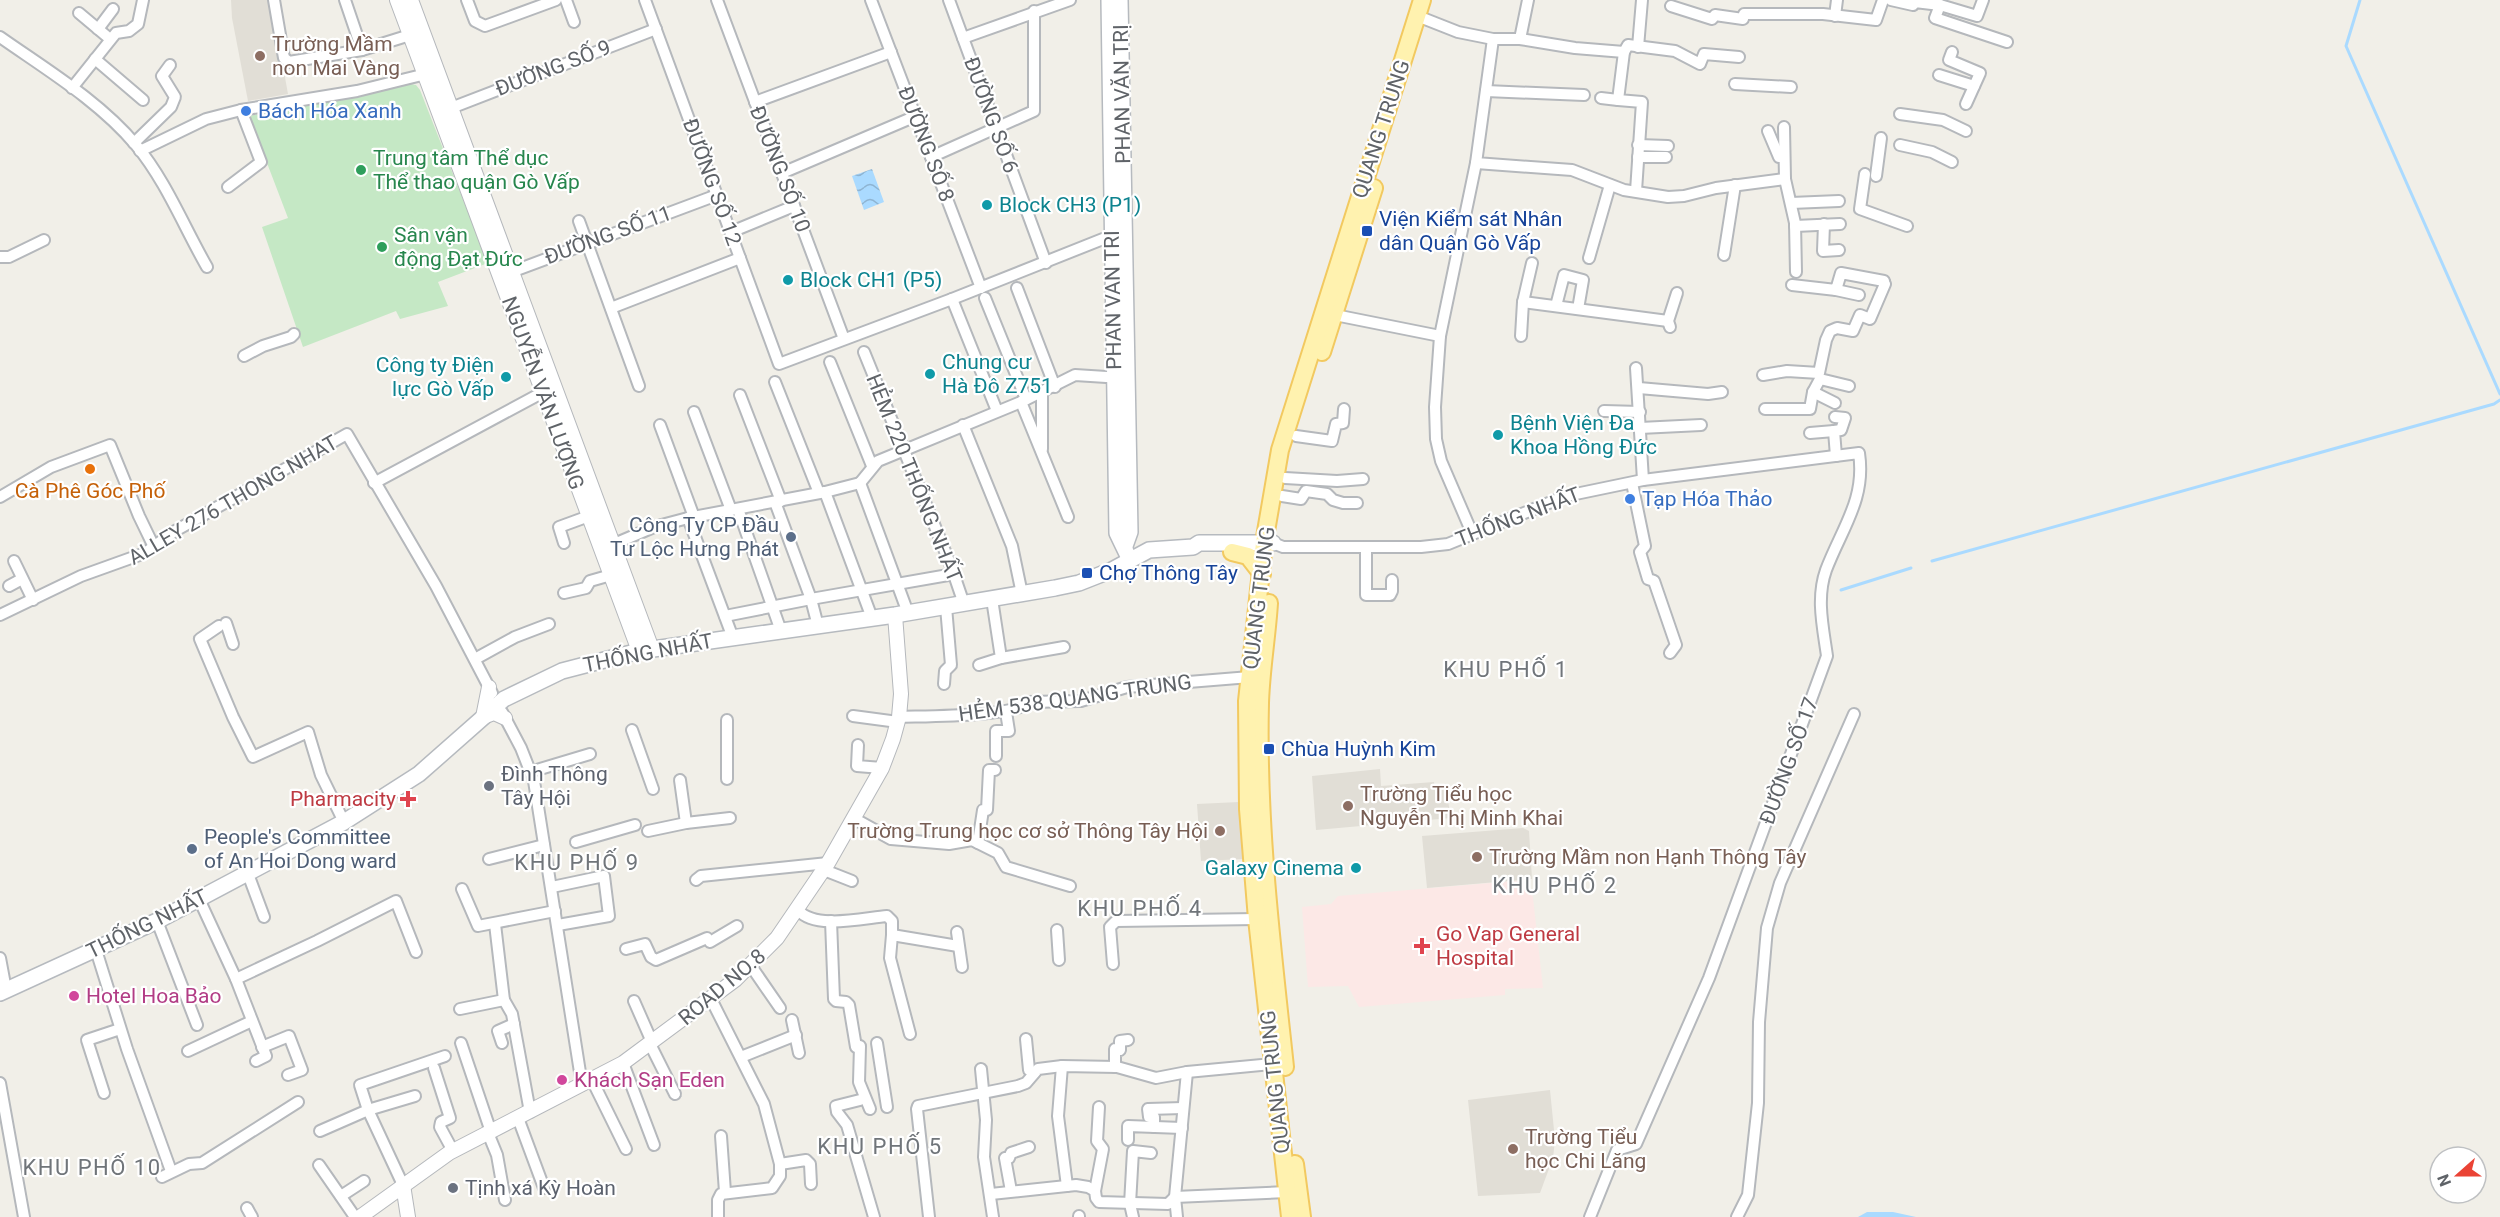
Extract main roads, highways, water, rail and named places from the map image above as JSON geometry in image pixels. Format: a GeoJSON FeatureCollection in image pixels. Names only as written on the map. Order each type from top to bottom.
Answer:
{"type":"FeatureCollection","features":[{"type":"Feature","properties":{"kind":"main road","name":"PHAN VAN TRI"},"geometry":{"type":"LineString","coordinates":[[1109,0],[1118,233]]}},
{"type":"Feature","properties":{"kind":"main road","name":"PHAN VĂN TRỊ"},"geometry":{"type":"LineString","coordinates":[[1120,0],[1118,233],[1121,378],[1130,532],[1128,553]]}},
{"type":"Feature","properties":{"kind":"main road","name":"QUANG TRUNG"},"geometry":{"type":"LineString","coordinates":[[1257,841],[1248,798],[1248,701],[1262,574],[1271,547],[1285,478],[1329,314],[1422,0]]}},
{"type":"Feature","properties":{"kind":"main road","name":"QUANG TRUNG"},"geometry":{"type":"LineString","coordinates":[[1302,1217],[1289,1160],[1273,1064],[1257,841],[1260,702],[1280,450],[1329,314],[1431,0]]}},
{"type":"Feature","properties":{"kind":"main road","name":"THỐNG NHẤT"},"geometry":{"type":"LineString","coordinates":[[1193,547],[1199,543],[1271,547]]}},
{"type":"Feature","properties":{"kind":"main road","name":"THỐNG NHẤT"},"geometry":{"type":"LineString","coordinates":[[3,992],[157,921],[344,822],[419,774],[483,717],[501,711],[562,671],[646,650],[902,614],[1079,583],[1128,553],[1193,547],[1200,550],[1232,552],[1271,547]]}},
{"type":"Feature","properties":{"kind":"main road"},"geometry":{"type":"LineString","coordinates":[[1232,552],[1248,556],[1262,574]]}},
{"type":"Feature","properties":{"kind":"main road","name":"QUANG TRUNG"},"geometry":{"type":"LineString","coordinates":[[1263,918],[1289,1160],[1287,1192],[1290,1217]]}},
{"type":"Feature","properties":{"kind":"water"},"geometry":{"type":"Polygon","coordinates":[[[872,169],[884,202],[864,210],[852,176],[872,169]]]}},
{"type":"Feature","properties":{"kind":"water"},"geometry":{"type":"Polygon","coordinates":[[[1867,1212],[1893,1212],[1916,1217],[1858,1217],[1867,1212]]]}},
{"type":"Feature","properties":{"kind":"waterway"},"geometry":{"type":"LineString","coordinates":[[2360,0],[2346,46],[2500,394]]}},
{"type":"Feature","properties":{"kind":"waterway"},"geometry":{"type":"LineString","coordinates":[[1932,561],[2494,404],[2500,400]]}},
{"type":"Feature","properties":{"kind":"waterway"},"geometry":{"type":"LineString","coordinates":[[1841,590],[1911,568]]}},
{"type":"Feature","properties":{"kind":"place","name":"Trường Mầm non Mai Vàng"},"geometry":{"type":"Point","coordinates":[260,56]}},
{"type":"Feature","properties":{"kind":"place","name":"Bách Hóa Xanh"},"geometry":{"type":"Point","coordinates":[246,111]}},
{"type":"Feature","properties":{"kind":"place","name":"Trung tâm Thể dục Thể thao quận Gò Vấp"},"geometry":{"type":"Point","coordinates":[361,170]}},
{"type":"Feature","properties":{"kind":"place","name":"Block CH3 (P1)"},"geometry":{"type":"Point","coordinates":[987,205]}},
{"type":"Feature","properties":{"kind":"place","name":"Viện Kiểm sát Nhân dân Quận Gò Vấp"},"geometry":{"type":"Point","coordinates":[1367,231]}},
{"type":"Feature","properties":{"kind":"place","name":"Sân vận động Đạt Đức"},"geometry":{"type":"Point","coordinates":[382,247]}},
{"type":"Feature","properties":{"kind":"place","name":"Block CH1 (P5)"},"geometry":{"type":"Point","coordinates":[788,280]}},
{"type":"Feature","properties":{"kind":"place","name":"Chung cư Hà Đô Z751"},"geometry":{"type":"Point","coordinates":[930,374]}},
{"type":"Feature","properties":{"kind":"place","name":"Công ty Điện lực Gò Vấp"},"geometry":{"type":"Point","coordinates":[506,377]}},
{"type":"Feature","properties":{"kind":"place","name":"Bệnh Viện Đa Khoa Hồng Đức"},"geometry":{"type":"Point","coordinates":[1498,435]}},
{"type":"Feature","properties":{"kind":"place","name":"Cà Phê Góc Phố"},"geometry":{"type":"Point","coordinates":[90,469]}},
{"type":"Feature","properties":{"kind":"place","name":"Tạp Hóa Thảo"},"geometry":{"type":"Point","coordinates":[1630,499]}},
{"type":"Feature","properties":{"kind":"place","name":"Công Ty CP Đầu Tư Lộc Hưng Phát"},"geometry":{"type":"Point","coordinates":[791,537]}},
{"type":"Feature","properties":{"kind":"place","name":"Chợ Thông Tây"},"geometry":{"type":"Point","coordinates":[1087,573]}},
{"type":"Feature","properties":{"kind":"place","name":"Chùa Huỳnh Kim"},"geometry":{"type":"Point","coordinates":[1269,749]}},
{"type":"Feature","properties":{"kind":"place","name":"Đình Thông Tây Hội"},"geometry":{"type":"Point","coordinates":[489,786]}},
{"type":"Feature","properties":{"kind":"place","name":"Pharmacity"},"geometry":{"type":"Point","coordinates":[408,799]}},
{"type":"Feature","properties":{"kind":"place","name":"Trường Tiểu học Nguyễn Thị Minh Khai"},"geometry":{"type":"Point","coordinates":[1348,806]}},
{"type":"Feature","properties":{"kind":"place","name":"Trường Trung học cơ sở Thông Tây Hội"},"geometry":{"type":"Point","coordinates":[1220,831]}},
{"type":"Feature","properties":{"kind":"place","name":"People's Committee of An Hoi Dong ward"},"geometry":{"type":"Point","coordinates":[192,849]}},
{"type":"Feature","properties":{"kind":"place","name":"Trường Mầm non Hạnh Thông Tây"},"geometry":{"type":"Point","coordinates":[1477,857]}},
{"type":"Feature","properties":{"kind":"place","name":"Galaxy Cinema"},"geometry":{"type":"Point","coordinates":[1356,868]}},
{"type":"Feature","properties":{"kind":"place","name":"Go Vap General Hospital"},"geometry":{"type":"Point","coordinates":[1422,946]}},
{"type":"Feature","properties":{"kind":"place","name":"Hotel Hoa Bảo"},"geometry":{"type":"Point","coordinates":[74,996]}},
{"type":"Feature","properties":{"kind":"place","name":"Khách Sạn Eden"},"geometry":{"type":"Point","coordinates":[562,1080]}},
{"type":"Feature","properties":{"kind":"place","name":"Trường Tiểu học Chi Lăng"},"geometry":{"type":"Point","coordinates":[1513,1149]}},
{"type":"Feature","properties":{"kind":"place","name":"Tịnh xá Kỳ Hoàn"},"geometry":{"type":"Point","coordinates":[453,1188]}},
{"type":"Feature","properties":{"kind":"district","name":"KHU PHỐ 1"},"geometry":{"type":"Point","coordinates":[1506,669]}},
{"type":"Feature","properties":{"kind":"district","name":"KHU PHỐ 9"},"geometry":{"type":"Point","coordinates":[577,862]}},
{"type":"Feature","properties":{"kind":"district","name":"KHU PHỐ 2"},"geometry":{"type":"Point","coordinates":[1555,885]}},
{"type":"Feature","properties":{"kind":"district","name":"KHU PHỐ 4"},"geometry":{"type":"Point","coordinates":[1140,908]}},
{"type":"Feature","properties":{"kind":"district","name":"KHU PHỐ 5"},"geometry":{"type":"Point","coordinates":[880,1146]}},
{"type":"Feature","properties":{"kind":"district","name":"KHU PHỐ 10"},"geometry":{"type":"Point","coordinates":[92,1167]}}]}
